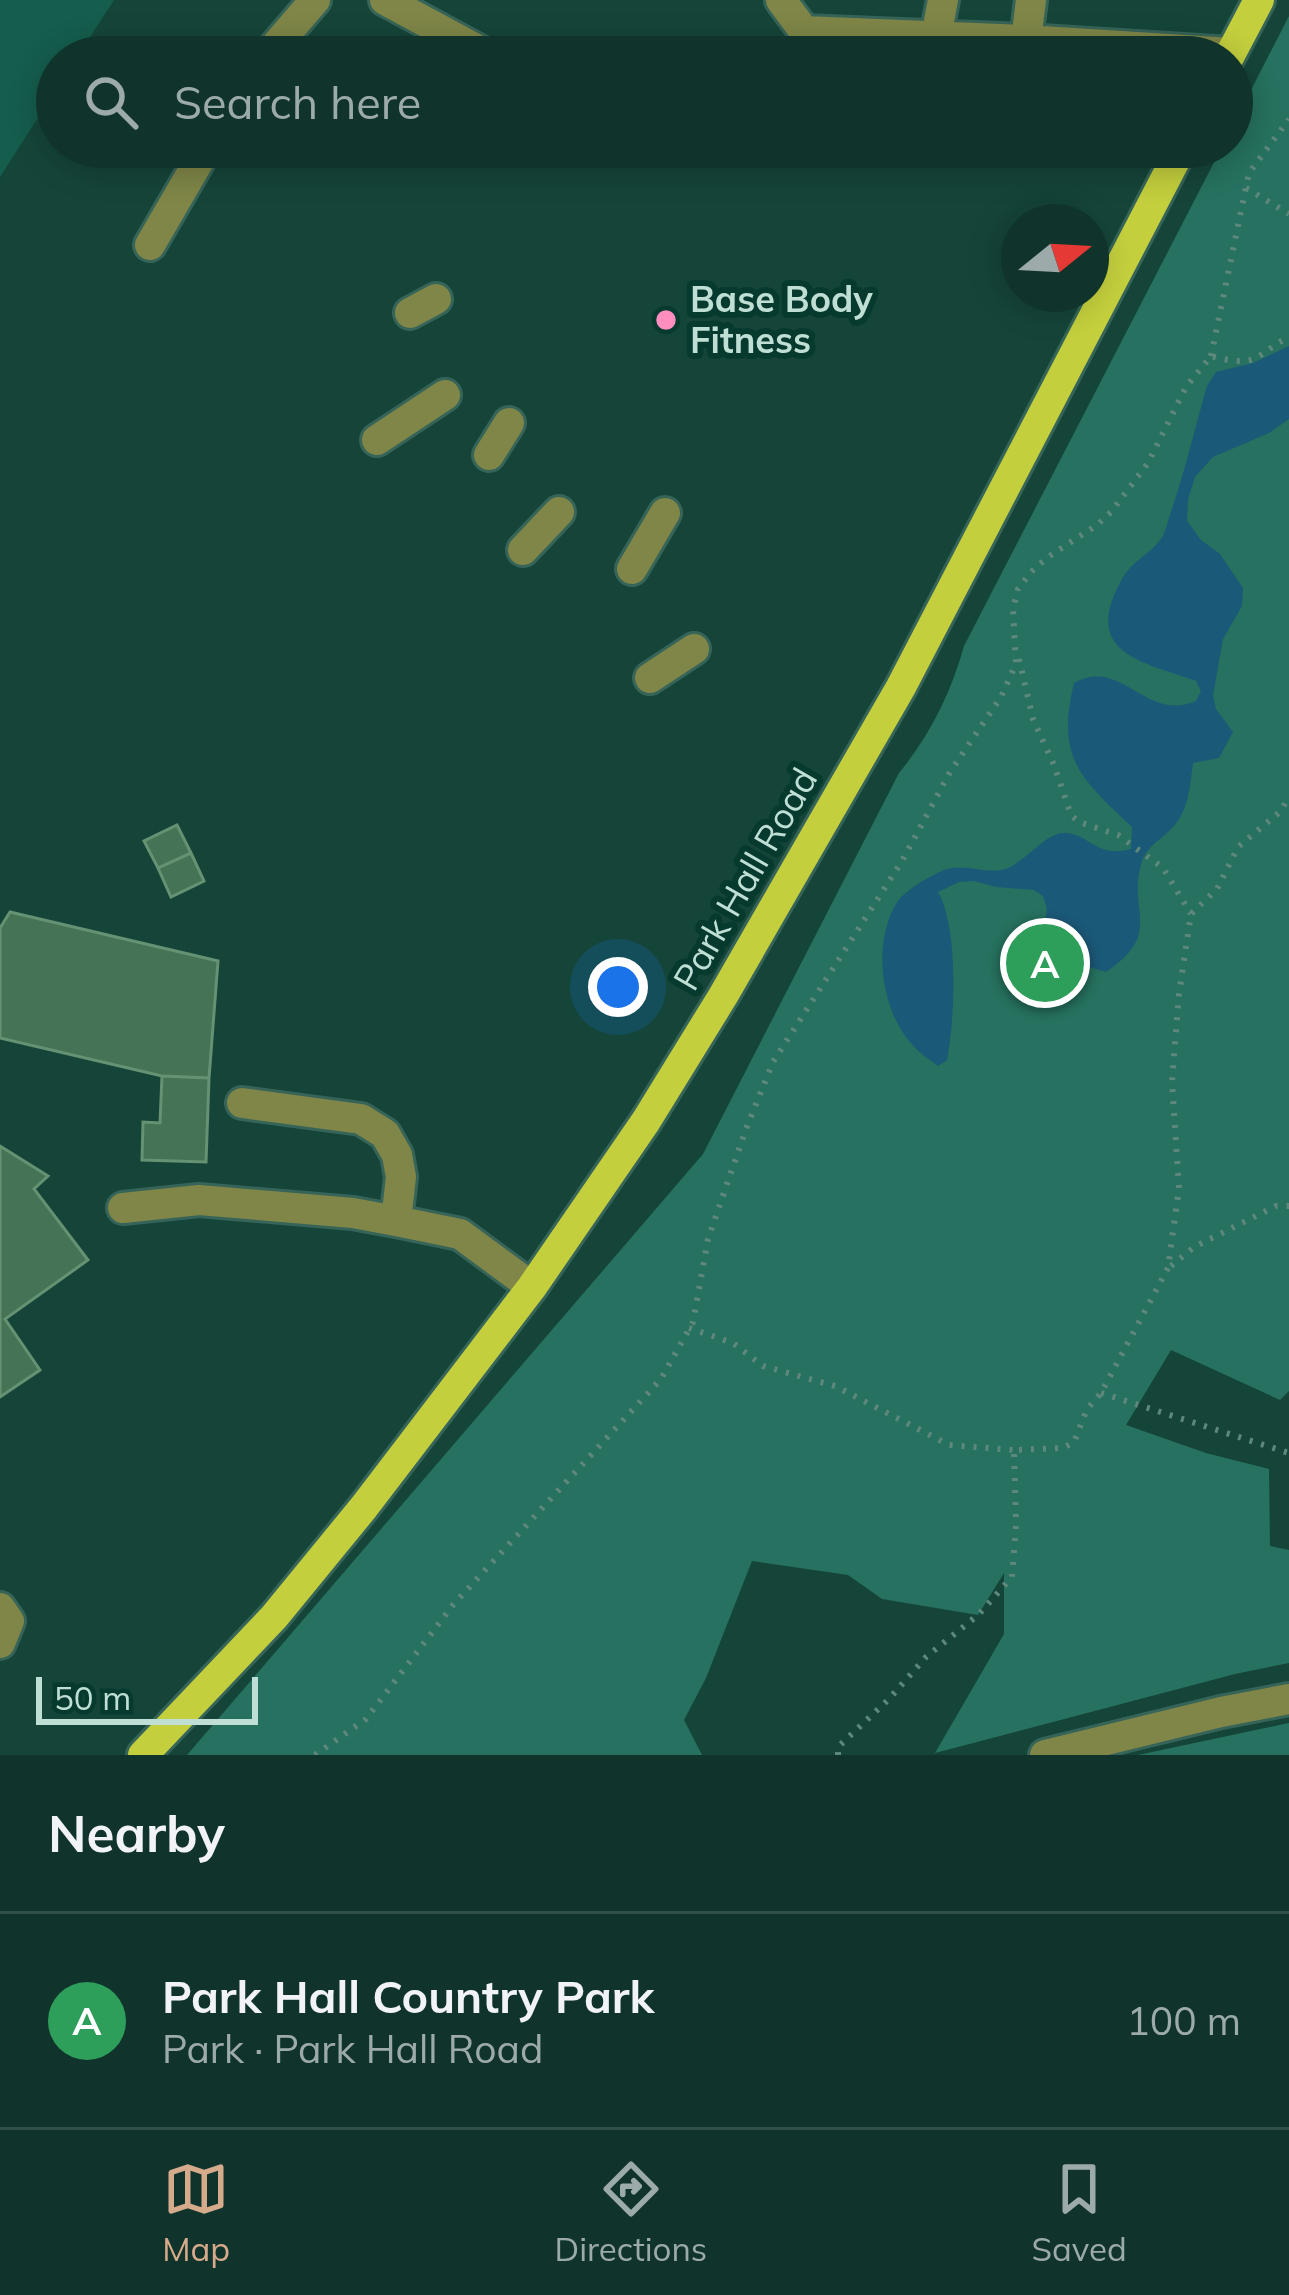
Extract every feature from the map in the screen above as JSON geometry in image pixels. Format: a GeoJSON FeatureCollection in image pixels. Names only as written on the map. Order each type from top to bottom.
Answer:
{"type":"FeatureCollection","features":[{"type":"Feature","properties":{"kind":"main road"},"geometry":{"type":"LineString","coordinates":[[1240,36],[1259,0]]}},
{"type":"Feature","properties":{"kind":"main road","name":"Park Hall Road"},"geometry":{"type":"LineString","coordinates":[[142,1755],[274,1617],[364,1507],[532,1287],[668,1086],[902,687],[1172,168]]}},
{"type":"Feature","properties":{"kind":"street"},"geometry":{"type":"LineString","coordinates":[[284,36],[315,0]]}},
{"type":"Feature","properties":{"kind":"street"},"geometry":{"type":"LineString","coordinates":[[385,0],[452,36]]}},
{"type":"Feature","properties":{"kind":"street"},"geometry":{"type":"LineString","coordinates":[[781,0],[804,31],[906,36]]}},
{"type":"Feature","properties":{"kind":"street"},"geometry":{"type":"LineString","coordinates":[[926,36],[943,0]]}},
{"type":"Feature","properties":{"kind":"street"},"geometry":{"type":"LineString","coordinates":[[1026,36],[1031,0]]}},
{"type":"Feature","properties":{"kind":"street"},"geometry":{"type":"LineString","coordinates":[[151,245],[196,168]]}},
{"type":"Feature","properties":{"kind":"street"},"geometry":{"type":"LineString","coordinates":[[377,440],[445,395]]}},
{"type":"Feature","properties":{"kind":"street"},"geometry":{"type":"LineString","coordinates":[[489,455],[509,423]]}},
{"type":"Feature","properties":{"kind":"street"},"geometry":{"type":"LineString","coordinates":[[523,550],[559,512]]}},
{"type":"Feature","properties":{"kind":"street"},"geometry":{"type":"LineString","coordinates":[[632,569],[665,513]]}},
{"type":"Feature","properties":{"kind":"street"},"geometry":{"type":"LineString","coordinates":[[650,677],[694,649]]}},
{"type":"Feature","properties":{"kind":"street"},"geometry":{"type":"LineString","coordinates":[[242,1103],[361,1119],[385,1134],[398,1155],[396,1221]]}},
{"type":"Feature","properties":{"kind":"street"},"geometry":{"type":"LineString","coordinates":[[123,1208],[199,1200],[396,1221],[460,1234],[532,1287]]}},
{"type":"Feature","properties":{"kind":"street"},"geometry":{"type":"LineString","coordinates":[[0,1608],[10,1621],[0,1643]]}},
{"type":"Feature","properties":{"kind":"street"},"geometry":{"type":"LineString","coordinates":[[1045,1755],[1289,1700]]}},
{"type":"Feature","properties":{"kind":"path"},"geometry":{"type":"LineString","coordinates":[[1253,168],[1289,118]]}},
{"type":"Feature","properties":{"kind":"path"},"geometry":{"type":"LineString","coordinates":[[315,1755],[366,1719],[453,1605],[661,1379],[693,1322],[708,1239],[773,1062],[902,861],[1016,664],[1012,608],[1018,589],[1048,557],[1111,512],[1148,463],[1186,387],[1211,356],[1253,168]]}},
{"type":"Feature","properties":{"kind":"path"},"geometry":{"type":"LineString","coordinates":[[1246,188],[1289,214]]}},
{"type":"Feature","properties":{"kind":"path"},"geometry":{"type":"LineString","coordinates":[[1211,356],[1251,360],[1289,338]]}},
{"type":"Feature","properties":{"kind":"path"},"geometry":{"type":"LineString","coordinates":[[689,1328],[733,1342],[763,1366],[835,1386],[949,1445],[1063,1448],[1073,1442],[1168,1268],[1179,1188],[1172,1082],[1191,914],[1163,868],[1123,839],[1071,815],[1034,719],[1016,650]]}},
{"type":"Feature","properties":{"kind":"path"},"geometry":{"type":"LineString","coordinates":[[1191,914],[1217,889],[1238,847],[1281,811],[1289,796]]}},
{"type":"Feature","properties":{"kind":"path"},"geometry":{"type":"LineString","coordinates":[[1168,1268],[1194,1247],[1289,1203]]}},
{"type":"Feature","properties":{"kind":"path"},"geometry":{"type":"LineString","coordinates":[[1101,1393],[1289,1453]]}},
{"type":"Feature","properties":{"kind":"path"},"geometry":{"type":"LineString","coordinates":[[838,1755],[838,1748],[926,1657],[978,1615],[1012,1577],[1014,1450]]}},
{"type":"Feature","properties":{"kind":"green space"},"geometry":{"type":"Polygon","coordinates":[[[0,0],[114,0],[91,36],[36,36],[36,121],[0,177],[0,0]]]}},
{"type":"Feature","properties":{"kind":"green space"},"geometry":{"type":"Polygon","coordinates":[[[1289,16],[1289,1391],[1280,1400],[1171,1350],[1126,1425],[1269,1469],[1270,1546],[1289,1550],[1289,1663],[935,1753],[1004,1634],[1004,1573],[978,1615],[882,1599],[848,1575],[752,1561],[706,1678],[684,1720],[702,1755],[187,1755],[703,1154],[899,773],[938,713],[964,646],[1211,168],[1253,168],[1253,86],[1289,16]]]}},
{"type":"Feature","properties":{"kind":"green space"},"geometry":{"type":"Polygon","coordinates":[[[1289,1723],[1289,1755],[1138,1755],[1289,1723]]]}},
{"type":"Feature","properties":{"kind":"water"},"geometry":{"type":"Polygon","coordinates":[[[1289,346],[1289,419],[1213,457],[1195,477],[1188,499],[1187,521],[1220,554],[1243,588],[1242,606],[1223,639],[1213,695],[1216,709],[1233,732],[1219,758],[1193,763],[1183,812],[1144,856],[1138,879],[1139,933],[1134,945],[1106,972],[1053,956],[1041,947],[1047,909],[1043,896],[1034,890],[974,881],[938,892],[949,928],[953,974],[947,1060],[938,1066],[910,1042],[892,1011],[882,954],[890,917],[902,896],[938,873],[960,867],[1008,868],[1062,833],[1100,848],[1131,849],[1132,827],[1086,780],[1071,749],[1068,730],[1074,683],[1106,678],[1162,704],[1196,701],[1201,691],[1196,681],[1123,651],[1108,624],[1111,604],[1126,573],[1164,533],[1207,386],[1216,372],[1253,363],[1289,346]]]}},
{"type":"Feature","properties":{"kind":"building"},"geometry":{"type":"Polygon","coordinates":[[[177,825],[191,853],[158,868],[144,841],[177,825]]]}},
{"type":"Feature","properties":{"kind":"building"},"geometry":{"type":"Polygon","coordinates":[[[191,853],[204,881],[171,897],[158,868],[191,853]]]}},
{"type":"Feature","properties":{"kind":"building"},"geometry":{"type":"Polygon","coordinates":[[[10,912],[218,961],[209,1078],[162,1076],[0,1038],[0,928],[10,912]]]}},
{"type":"Feature","properties":{"kind":"building"},"geometry":{"type":"Polygon","coordinates":[[[162,1076],[209,1078],[206,1162],[142,1160],[143,1122],[160,1123],[162,1076]]]}},
{"type":"Feature","properties":{"kind":"building"},"geometry":{"type":"Polygon","coordinates":[[[0,1146],[48,1176],[34,1189],[88,1260],[5,1319],[40,1370],[0,1397],[0,1146]]]}},
{"type":"Feature","properties":{"kind":"place","name":"Base Body Fitness"},"geometry":{"type":"Point","coordinates":[666,320]}},
{"type":"Feature","properties":{"kind":"place","name":"Park Hall Country Park"},"geometry":{"type":"Point","coordinates":[1045,963]}}]}
